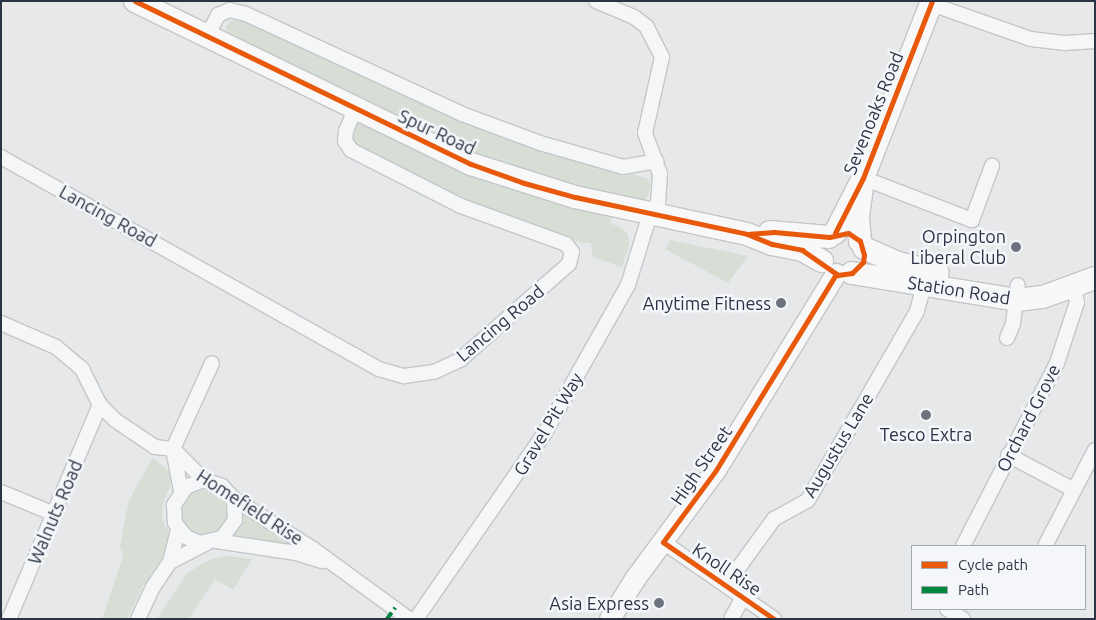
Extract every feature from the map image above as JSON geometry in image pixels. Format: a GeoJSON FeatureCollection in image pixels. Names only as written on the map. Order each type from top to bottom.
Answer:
{"type":"FeatureCollection","features":[{"type":"Feature","properties":{"kind":"main road","name":"Spur Road"},"geometry":{"type":"LineString","coordinates":[[135,1],[470,164],[575,197],[747,234],[772,244],[802,250],[837,270]]}},
{"type":"Feature","properties":{"kind":"main road","name":"Sevenoaks Road"},"geometry":{"type":"LineString","coordinates":[[832,235],[863,178],[932,3]]}},
{"type":"Feature","properties":{"kind":"main road","name":"Sevenoaks Road"},"geometry":{"type":"LineString","coordinates":[[862,244],[858,216],[863,178]]}},
{"type":"Feature","properties":{"kind":"main road","name":"Spur Road"},"geometry":{"type":"LineString","coordinates":[[747,234],[774,232],[832,235]]}},
{"type":"Feature","properties":{"kind":"main road"},"geometry":{"type":"LineString","coordinates":[[848,233],[862,244],[863,262],[837,270],[822,248],[832,235],[848,233]]}},
{"type":"Feature","properties":{"kind":"main road","name":"Station Road"},"geometry":{"type":"LineString","coordinates":[[862,244],[926,271],[1017,292]]}},
{"type":"Feature","properties":{"kind":"main road","name":"Station Road"},"geometry":{"type":"LineString","coordinates":[[837,270],[924,285],[1017,292],[1043,283],[1069,287]]}},
{"type":"Feature","properties":{"kind":"main road"},"geometry":{"type":"LineString","coordinates":[[1069,287],[1095,278]]}},
{"type":"Feature","properties":{"kind":"street","name":"Gravel Pit Way"},"geometry":{"type":"LineString","coordinates":[[416,619],[549,427],[628,285],[650,214],[658,203],[661,186],[656,161],[647,142],[646,122],[661,72],[662,57],[647,27],[634,17],[596,1]]}},
{"type":"Feature","properties":{"kind":"street"},"geometry":{"type":"LineString","coordinates":[[932,3],[1031,39],[1065,43],[1095,40]]}},
{"type":"Feature","properties":{"kind":"street","name":"Spur Road"},"geometry":{"type":"LineString","coordinates":[[207,36],[218,15],[230,10],[246,14],[462,114],[540,143],[624,168],[656,161]]}},
{"type":"Feature","properties":{"kind":"street","name":"Lancing Road"},"geometry":{"type":"LineString","coordinates":[[1,157],[379,369],[404,376],[434,372],[460,360],[569,264],[572,252],[566,244],[461,206],[351,150],[345,140],[346,131],[355,109]]}},
{"type":"Feature","properties":{"kind":"street"},"geometry":{"type":"LineString","coordinates":[[863,178],[972,220],[992,166]]}},
{"type":"Feature","properties":{"kind":"street","name":"High Street"},"geometry":{"type":"LineString","coordinates":[[610,619],[636,578],[716,470],[837,270]]}},
{"type":"Feature","properties":{"kind":"street","name":"Augustus Lane"},"geometry":{"type":"LineString","coordinates":[[726,585],[774,519],[808,500],[917,311],[924,285]]}},
{"type":"Feature","properties":{"kind":"street","name":"Orchard Grove"},"geometry":{"type":"LineString","coordinates":[[963,545],[1008,455],[1057,363],[1077,302],[1069,287]]}},
{"type":"Feature","properties":{"kind":"street"},"geometry":{"type":"LineString","coordinates":[[1007,338],[1017,292]]}},
{"type":"Feature","properties":{"kind":"street"},"geometry":{"type":"LineString","coordinates":[[1,323],[56,347],[82,368],[100,405],[115,420],[155,447],[174,449],[212,364]]}},
{"type":"Feature","properties":{"kind":"street","name":"Walnuts Road"},"geometry":{"type":"LineString","coordinates":[[9,619],[100,405]]}},
{"type":"Feature","properties":{"kind":"street","name":"Homefield Rise"},"geometry":{"type":"LineString","coordinates":[[174,449],[204,480],[222,486],[234,499],[313,549],[410,619]]}},
{"type":"Feature","properties":{"kind":"street","name":"Homefield Rise"},"geometry":{"type":"LineString","coordinates":[[174,449],[181,491]]}},
{"type":"Feature","properties":{"kind":"street"},"geometry":{"type":"LineString","coordinates":[[1046,545],[1095,450]]}},
{"type":"Feature","properties":{"kind":"street"},"geometry":{"type":"LineString","coordinates":[[1008,455],[1074,490]]}},
{"type":"Feature","properties":{"kind":"street"},"geometry":{"type":"LineString","coordinates":[[138,619],[153,587],[170,562],[178,529],[173,511],[181,491],[204,480]]}},
{"type":"Feature","properties":{"kind":"street"},"geometry":{"type":"LineString","coordinates":[[1,492],[54,514]]}},
{"type":"Feature","properties":{"kind":"street"},"geometry":{"type":"LineString","coordinates":[[170,562],[212,542],[233,526],[236,514],[234,499]]}},
{"type":"Feature","properties":{"kind":"street"},"geometry":{"type":"LineString","coordinates":[[178,529],[193,541],[212,542]]}},
{"type":"Feature","properties":{"kind":"street","name":"Homefield Rise"},"geometry":{"type":"LineString","coordinates":[[212,542],[296,553],[329,562]]}},
{"type":"Feature","properties":{"kind":"street","name":"Knoll Rise"},"geometry":{"type":"LineString","coordinates":[[663,542],[744,596],[774,619]]}},
{"type":"Feature","properties":{"kind":"street"},"geometry":{"type":"LineString","coordinates":[[731,619],[744,596]]}},
{"type":"Feature","properties":{"kind":"street"},"geometry":{"type":"LineString","coordinates":[[949,610],[963,619]]}},
{"type":"Feature","properties":{"kind":"shaded area"},"geometry":{"type":"Polygon","coordinates":[[[239,18],[542,149],[648,179],[651,186],[646,201],[639,206],[475,156],[231,40],[226,28],[230,21],[239,18]]]}},
{"type":"Feature","properties":{"kind":"shaded area"},"geometry":{"type":"Polygon","coordinates":[[[358,120],[612,215],[611,224],[619,226],[628,235],[629,247],[622,267],[593,257],[591,243],[582,243],[456,196],[357,146],[351,139],[358,120]]]}},
{"type":"Feature","properties":{"kind":"shaded area"},"geometry":{"type":"Polygon","coordinates":[[[670,240],[748,256],[728,283],[665,249],[670,240]]]}},
{"type":"Feature","properties":{"kind":"shaded area"},"geometry":{"type":"Polygon","coordinates":[[[153,458],[171,473],[170,488],[163,502],[162,519],[170,535],[170,546],[143,586],[127,619],[102,619],[123,556],[120,546],[129,500],[153,458]]]}},
{"type":"Feature","properties":{"kind":"shaded area"},"geometry":{"type":"Polygon","coordinates":[[[200,488],[210,488],[222,495],[229,507],[229,517],[222,529],[210,536],[200,536],[192,532],[185,525],[181,517],[181,507],[185,499],[192,492],[200,488]]]}},
{"type":"Feature","properties":{"kind":"shaded area"},"geometry":{"type":"Polygon","coordinates":[[[243,510],[304,549],[231,541],[243,523],[243,510]]]}},
{"type":"Feature","properties":{"kind":"shaded area"},"geometry":{"type":"Polygon","coordinates":[[[228,556],[252,559],[233,590],[215,579],[189,619],[157,619],[187,573],[209,560],[228,556]]]}},
{"type":"Feature","properties":{"kind":"marked path"},"geometry":{"type":"LineString","coordinates":[[387,619],[395,608]]}},
{"type":"Feature","properties":{"kind":"cycle path"},"geometry":{"type":"LineString","coordinates":[[135,1],[471,164],[524,183],[575,197],[747,234],[772,244],[802,250],[838,275],[852,273],[863,262],[864,255],[860,241],[848,233],[829,237],[774,232],[747,234]]}},
{"type":"Feature","properties":{"kind":"cycle path"},"geometry":{"type":"LineString","coordinates":[[835,233],[863,178],[932,1]]}},
{"type":"Feature","properties":{"kind":"cycle path"},"geometry":{"type":"LineString","coordinates":[[774,619],[663,542],[716,470],[836,274]]}},
{"type":"Feature","properties":{"kind":"place","name":"Orpington Liberal Club"},"geometry":{"type":"Point","coordinates":[1016,247]}},
{"type":"Feature","properties":{"kind":"place","name":"Anytime Fitness"},"geometry":{"type":"Point","coordinates":[781,303]}},
{"type":"Feature","properties":{"kind":"place","name":"Tesco Extra"},"geometry":{"type":"Point","coordinates":[926,415]}},
{"type":"Feature","properties":{"kind":"place","name":"Asia Express"},"geometry":{"type":"Point","coordinates":[659,603]}}]}
